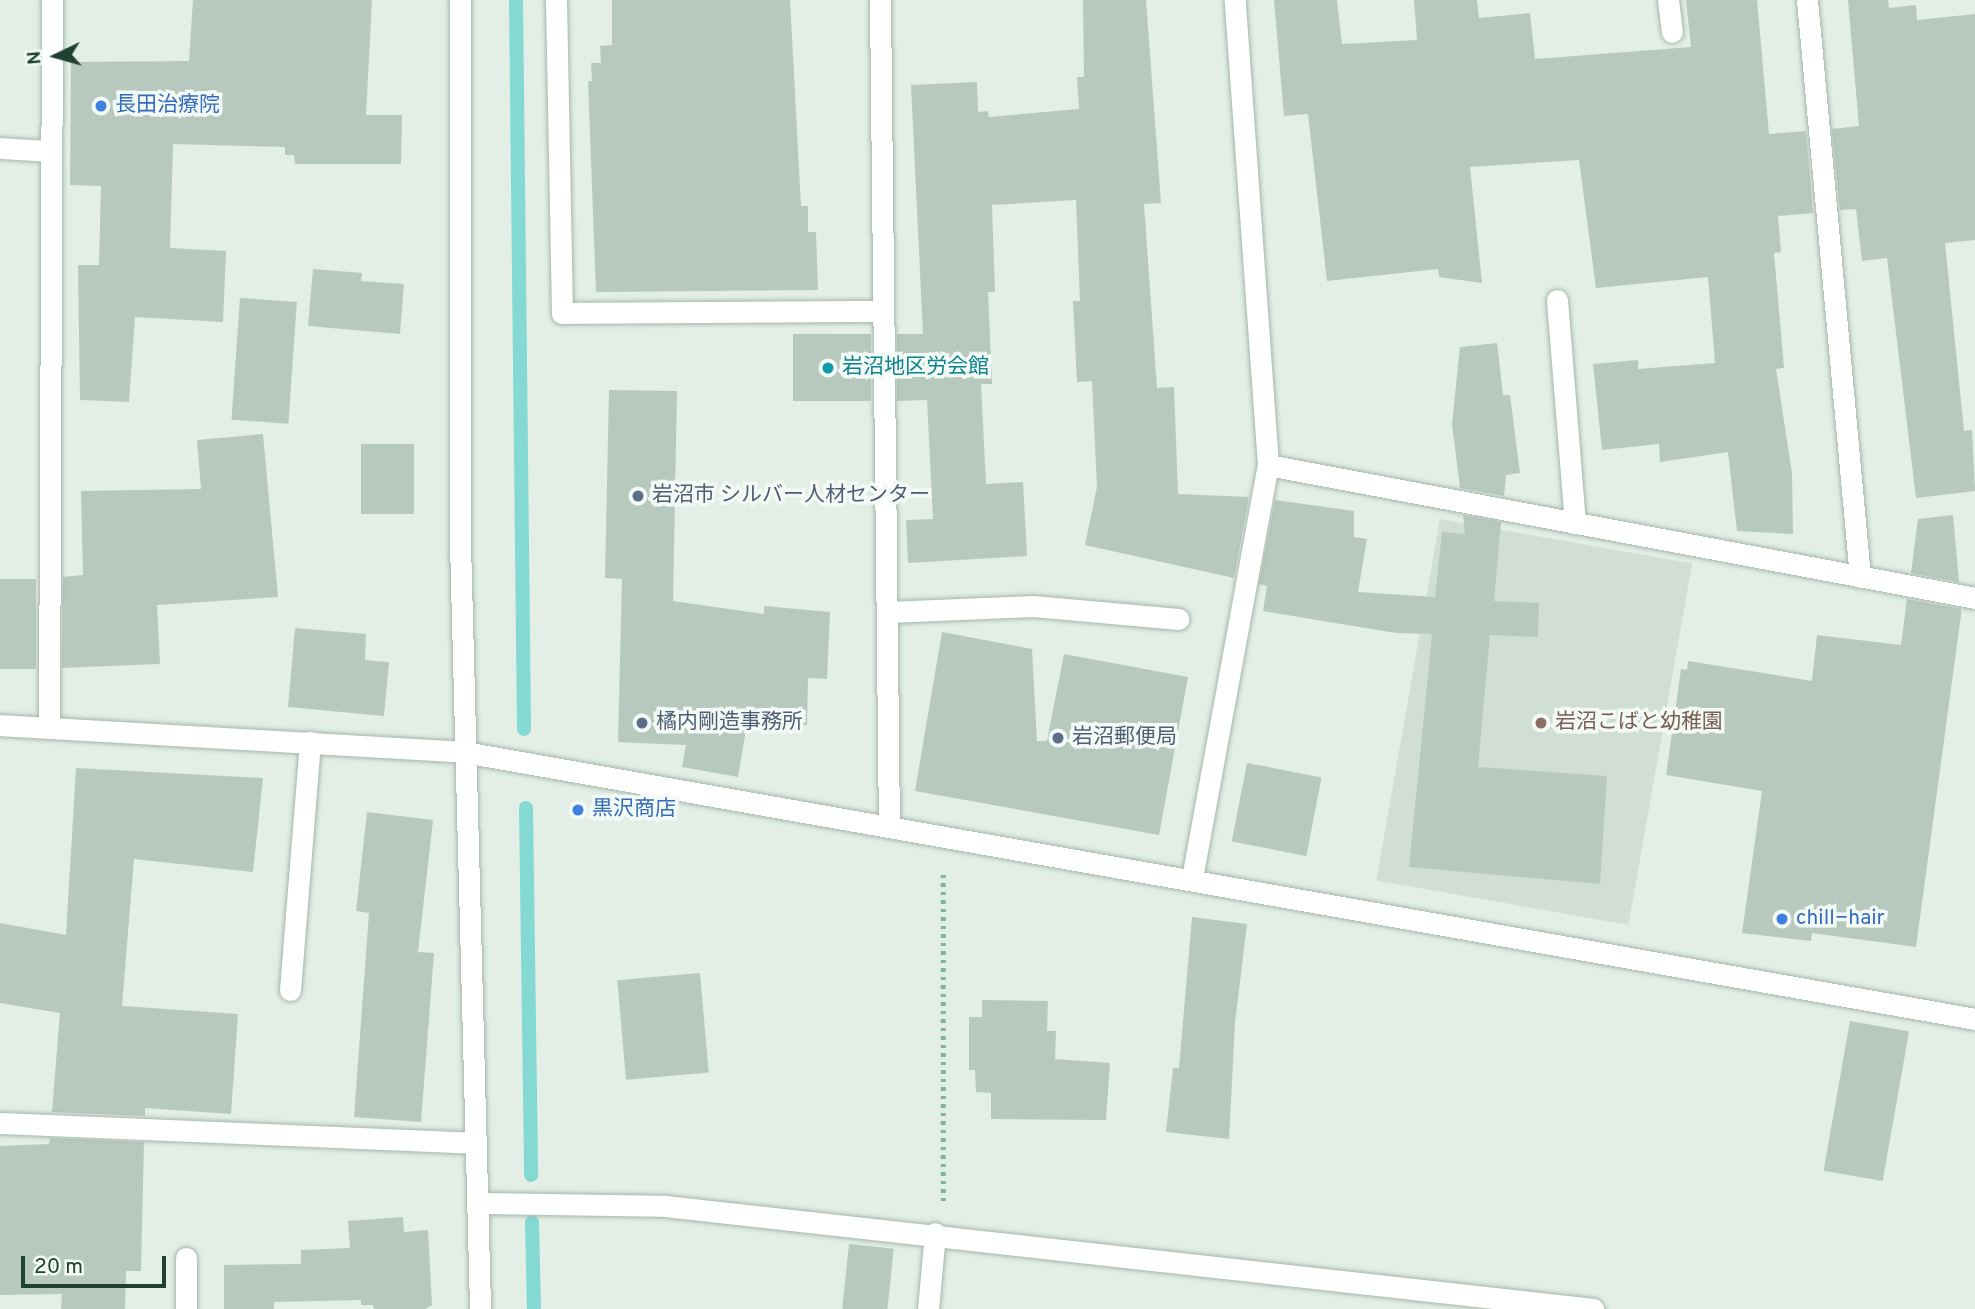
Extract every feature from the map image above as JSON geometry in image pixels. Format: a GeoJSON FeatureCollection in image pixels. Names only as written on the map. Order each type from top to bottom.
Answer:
{"type":"FeatureCollection","features":[{"type":"Feature","properties":{"kind":"street"},"geometry":{"type":"LineString","coordinates":[[50,727],[49,150],[52,0]]}},
{"type":"Feature","properties":{"kind":"street"},"geometry":{"type":"LineString","coordinates":[[460,0],[464,752],[480,1309]]}},
{"type":"Feature","properties":{"kind":"street"},"geometry":{"type":"LineString","coordinates":[[556,0],[562,313],[883,311]]}},
{"type":"Feature","properties":{"kind":"street"},"geometry":{"type":"LineString","coordinates":[[880,0],[889,826]]}},
{"type":"Feature","properties":{"kind":"street"},"geometry":{"type":"LineString","coordinates":[[1192,878],[1268,465],[1235,0]]}},
{"type":"Feature","properties":{"kind":"street"},"geometry":{"type":"LineString","coordinates":[[1668,0],[1672,32]]}},
{"type":"Feature","properties":{"kind":"street"},"geometry":{"type":"LineString","coordinates":[[1807,0],[1860,577]]}},
{"type":"Feature","properties":{"kind":"street"},"geometry":{"type":"LineString","coordinates":[[0,148],[49,150]]}},
{"type":"Feature","properties":{"kind":"street"},"geometry":{"type":"LineString","coordinates":[[1557,300],[1575,523]]}},
{"type":"Feature","properties":{"kind":"street"},"geometry":{"type":"LineString","coordinates":[[1268,465],[1975,598]]}},
{"type":"Feature","properties":{"kind":"street"},"geometry":{"type":"LineString","coordinates":[[887,612],[1032,606],[1178,619]]}},
{"type":"Feature","properties":{"kind":"street"},"geometry":{"type":"LineString","coordinates":[[0,725],[464,752],[943,834],[1975,1019]]}},
{"type":"Feature","properties":{"kind":"street"},"geometry":{"type":"LineString","coordinates":[[290,990],[310,742]]}},
{"type":"Feature","properties":{"kind":"street"},"geometry":{"type":"LineString","coordinates":[[0,1123],[475,1143]]}},
{"type":"Feature","properties":{"kind":"street"},"geometry":{"type":"LineString","coordinates":[[478,1203],[639,1203],[939,1233],[1226,1271],[1593,1309]]}},
{"type":"Feature","properties":{"kind":"street"},"geometry":{"type":"LineString","coordinates":[[928,1309],[939,1233]]}},
{"type":"Feature","properties":{"kind":"street"},"geometry":{"type":"LineString","coordinates":[[186,1258],[186,1309]]}},
{"type":"Feature","properties":{"kind":"path"},"geometry":{"type":"LineString","coordinates":[[939,1233],[943,834]]}},
{"type":"Feature","properties":{"kind":"shaded area","name":"岩沼こばと幼稚園"},"geometry":{"type":"Polygon","coordinates":[[[1440,519],[1692,563],[1628,925],[1376,880],[1440,519]]]}},
{"type":"Feature","properties":{"kind":"building"},"geometry":{"type":"Polygon","coordinates":[[[193,0],[372,0],[366,115],[402,115],[401,164],[295,164],[294,155],[285,155],[285,147],[173,144],[170,248],[226,251],[223,322],[135,317],[129,402],[80,400],[78,265],[99,265],[101,186],[70,185],[71,62],[189,61],[193,0]]]}},
{"type":"Feature","properties":{"kind":"building"},"geometry":{"type":"Polygon","coordinates":[[[612,0],[790,0],[801,206],[808,206],[808,232],[816,232],[818,290],[596,292],[588,81],[592,81],[591,63],[601,63],[600,46],[612,45],[612,0]]]}},
{"type":"Feature","properties":{"kind":"building"},"geometry":{"type":"Polygon","coordinates":[[[1083,0],[1146,0],[1161,203],[1144,204],[1157,388],[1174,387],[1178,494],[1249,497],[1234,578],[1085,545],[1097,487],[1092,381],[1077,382],[1073,301],[1080,301],[1076,200],[992,205],[995,292],[988,292],[992,384],[981,384],[986,484],[1023,482],[1027,556],[908,563],[906,520],[933,519],[927,400],[897,401],[897,334],[923,334],[911,85],[977,82],[978,112],[988,111],[989,117],[1079,109],[1077,77],[1084,77],[1083,0]]]}},
{"type":"Feature","properties":{"kind":"building"},"geometry":{"type":"Polygon","coordinates":[[[1274,0],[1337,0],[1342,44],[1417,40],[1414,0],[1477,0],[1479,18],[1530,13],[1535,59],[1691,47],[1686,0],[1757,0],[1769,134],[1806,131],[1813,213],[1778,216],[1781,252],[1774,253],[1784,368],[1776,369],[1792,473],[1793,534],[1737,531],[1728,452],[1660,462],[1659,444],[1602,450],[1593,364],[1638,360],[1638,369],[1715,363],[1708,277],[1596,288],[1579,160],[1470,167],[1482,283],[1439,277],[1438,269],[1327,281],[1308,114],[1284,116],[1274,0]]]}},
{"type":"Feature","properties":{"kind":"building"},"geometry":{"type":"Polygon","coordinates":[[[1848,0],[1888,0],[1889,8],[1916,5],[1917,20],[1975,14],[1975,240],[1945,243],[1964,431],[1972,430],[1975,491],[1916,498],[1887,258],[1862,261],[1856,209],[1840,210],[1832,129],[1859,126],[1848,0]]]}},
{"type":"Feature","properties":{"kind":"building"},"geometry":{"type":"Polygon","coordinates":[[[313,269],[362,273],[361,281],[404,284],[400,334],[308,326],[313,269]]]}},
{"type":"Feature","properties":{"kind":"building"},"geometry":{"type":"Polygon","coordinates":[[[240,298],[297,302],[288,424],[231,420],[240,298]]]}},
{"type":"Feature","properties":{"kind":"building","name":"岩沼地区労会館"},"geometry":{"type":"Polygon","coordinates":[[[793,334],[871,334],[871,401],[793,401],[793,334]]]}},
{"type":"Feature","properties":{"kind":"building"},"geometry":{"type":"Polygon","coordinates":[[[1497,343],[1503,395],[1510,395],[1520,473],[1506,475],[1504,496],[1460,488],[1452,424],[1460,347],[1497,343]]]}},
{"type":"Feature","properties":{"kind":"building"},"geometry":{"type":"Polygon","coordinates":[[[609,390],[677,391],[673,601],[764,614],[764,606],[830,612],[827,679],[808,678],[807,725],[747,724],[738,777],[682,767],[686,745],[618,742],[622,579],[605,578],[609,390]]]}},
{"type":"Feature","properties":{"kind":"building"},"geometry":{"type":"Polygon","coordinates":[[[263,434],[278,597],[157,605],[160,664],[62,668],[63,577],[83,575],[81,491],[201,489],[197,440],[263,434]]]}},
{"type":"Feature","properties":{"kind":"building"},"geometry":{"type":"Polygon","coordinates":[[[361,444],[414,444],[414,514],[361,514],[361,444]]]}},
{"type":"Feature","properties":{"kind":"building"},"geometry":{"type":"Polygon","coordinates":[[[1275,500],[1354,511],[1354,537],[1367,539],[1358,592],[1435,597],[1442,532],[1465,534],[1463,515],[1501,522],[1494,601],[1539,603],[1538,637],[1490,635],[1478,767],[1607,776],[1600,884],[1409,867],[1432,634],[1396,633],[1263,611],[1267,586],[1259,584],[1275,500]]]}},
{"type":"Feature","properties":{"kind":"building"},"geometry":{"type":"Polygon","coordinates":[[[1953,515],[1959,582],[1911,573],[1918,519],[1953,515]]]}},
{"type":"Feature","properties":{"kind":"building"},"geometry":{"type":"Polygon","coordinates":[[[0,579],[36,579],[36,669],[0,669],[0,579]]]}},
{"type":"Feature","properties":{"kind":"building"},"geometry":{"type":"Polygon","coordinates":[[[1907,599],[1961,609],[1916,947],[1812,933],[1811,941],[1742,933],[1762,791],[1666,775],[1681,669],[1687,670],[1688,661],[1812,681],[1817,635],[1901,645],[1907,599]]]}},
{"type":"Feature","properties":{"kind":"building"},"geometry":{"type":"Polygon","coordinates":[[[295,628],[366,634],[365,660],[389,662],[384,716],[288,707],[295,628]]]}},
{"type":"Feature","properties":{"kind":"building"},"geometry":{"type":"Polygon","coordinates":[[[942,632],[1032,649],[1037,741],[1047,741],[1064,654],[1188,677],[1159,835],[915,791],[942,632]]]}},
{"type":"Feature","properties":{"kind":"building"},"geometry":{"type":"Polygon","coordinates":[[[1247,763],[1322,778],[1306,856],[1232,842],[1247,763]]]}},
{"type":"Feature","properties":{"kind":"building"},"geometry":{"type":"Polygon","coordinates":[[[76,768],[263,778],[253,872],[134,859],[122,1006],[238,1014],[231,1114],[145,1108],[145,1116],[52,1112],[60,1013],[0,1003],[0,923],[66,935],[76,768]]]}},
{"type":"Feature","properties":{"kind":"building"},"geometry":{"type":"Polygon","coordinates":[[[367,812],[433,820],[418,952],[434,953],[421,1122],[354,1117],[369,913],[356,911],[367,812]]]}},
{"type":"Feature","properties":{"kind":"building"},"geometry":{"type":"Polygon","coordinates":[[[1192,917],[1247,924],[1235,1023],[1229,1139],[1166,1132],[1173,1068],[1179,1068],[1192,917]]]}},
{"type":"Feature","properties":{"kind":"building"},"geometry":{"type":"Polygon","coordinates":[[[700,973],[709,1073],[626,1080],[617,980],[700,973]]]}},
{"type":"Feature","properties":{"kind":"building"},"geometry":{"type":"Polygon","coordinates":[[[982,1000],[1048,1001],[1047,1031],[1056,1031],[1055,1059],[1110,1063],[1106,1120],[991,1119],[991,1093],[976,1092],[975,1070],[969,1070],[969,1017],[982,1017],[982,1000]]]}},
{"type":"Feature","properties":{"kind":"building"},"geometry":{"type":"Polygon","coordinates":[[[1850,1021],[1909,1031],[1883,1181],[1824,1171],[1850,1021]]]}},
{"type":"Feature","properties":{"kind":"building"},"geometry":{"type":"Polygon","coordinates":[[[50,1138],[144,1142],[141,1271],[126,1271],[125,1309],[61,1309],[62,1294],[0,1295],[0,1146],[49,1144],[50,1138]]]}},
{"type":"Feature","properties":{"kind":"building"},"geometry":{"type":"Polygon","coordinates":[[[403,1217],[404,1232],[428,1230],[432,1305],[425,1309],[374,1309],[373,1305],[361,1305],[361,1300],[274,1302],[274,1309],[224,1309],[224,1265],[301,1264],[301,1250],[350,1248],[348,1221],[403,1217]]]}},
{"type":"Feature","properties":{"kind":"building"},"geometry":{"type":"Polygon","coordinates":[[[849,1244],[894,1249],[887,1309],[842,1309],[849,1244]]]}},
{"type":"Feature","properties":{"kind":"waterway"},"geometry":{"type":"LineString","coordinates":[[516,0],[524,729]]}},
{"type":"Feature","properties":{"kind":"waterway"},"geometry":{"type":"LineString","coordinates":[[526,808],[531,1175]]}},
{"type":"Feature","properties":{"kind":"waterway"},"geometry":{"type":"LineString","coordinates":[[532,1222],[534,1309]]}},
{"type":"Feature","properties":{"kind":"place","name":"長田治療院"},"geometry":{"type":"Point","coordinates":[101,106]}},
{"type":"Feature","properties":{"kind":"place","name":"岩沼地区労会館"},"geometry":{"type":"Point","coordinates":[828,368]}},
{"type":"Feature","properties":{"kind":"place","name":"岩沼市 シルバー人材センター"},"geometry":{"type":"Point","coordinates":[638,496]}},
{"type":"Feature","properties":{"kind":"place","name":"橘内剛造事務所"},"geometry":{"type":"Point","coordinates":[642,723]}},
{"type":"Feature","properties":{"kind":"place","name":"岩沼こばと幼稚園"},"geometry":{"type":"Point","coordinates":[1541,723]}},
{"type":"Feature","properties":{"kind":"place","name":"岩沼郵便局"},"geometry":{"type":"Point","coordinates":[1058,738]}},
{"type":"Feature","properties":{"kind":"place","name":"黒沢商店"},"geometry":{"type":"Point","coordinates":[578,810]}},
{"type":"Feature","properties":{"kind":"place","name":"chill−hair"},"geometry":{"type":"Point","coordinates":[1782,919]}}]}
